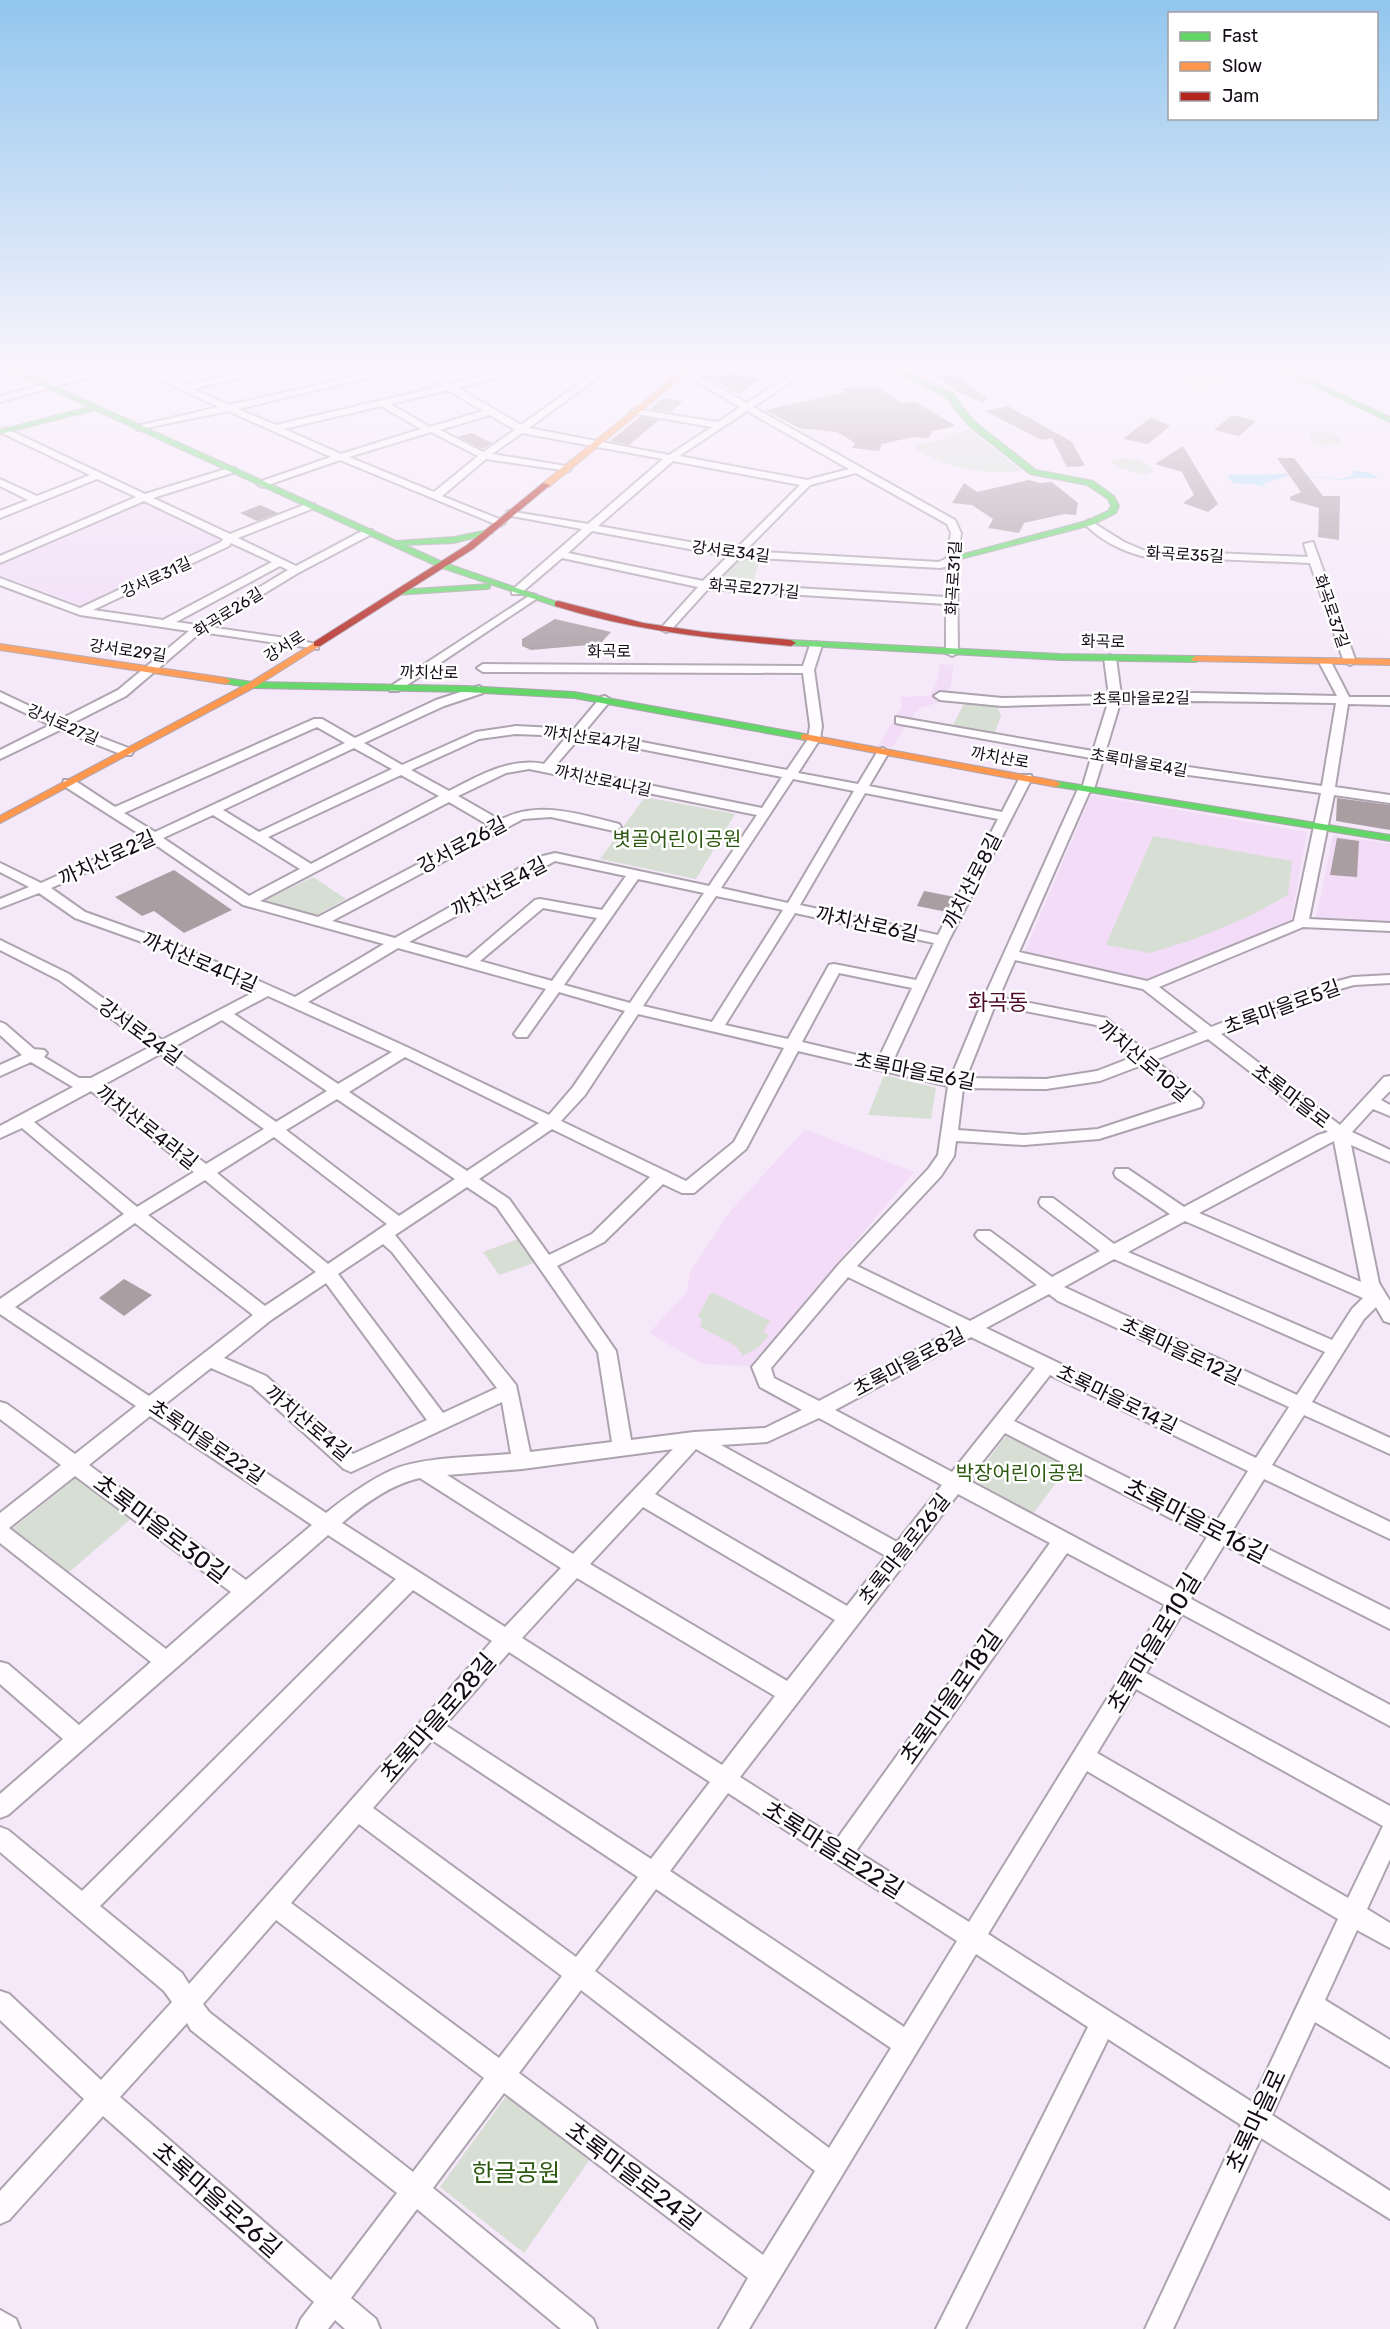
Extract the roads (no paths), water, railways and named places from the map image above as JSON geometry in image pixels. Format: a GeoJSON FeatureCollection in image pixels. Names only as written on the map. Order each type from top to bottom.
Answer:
{"type":"FeatureCollection","features":[{"type":"Feature","properties":{"kind":"main road","name":"화곡로"},"geometry":{"type":"LineString","coordinates":[[246,477],[442,565],[516,592],[574,610],[666,629],[755,640],[952,653],[1390,662]]}},
{"type":"Feature","properties":{"kind":"main road","name":"강서로"},"geometry":{"type":"LineString","coordinates":[[0,820],[252,685],[314,647],[442,565],[495,527],[557,477]]}},
{"type":"Feature","properties":{"kind":"main road"},"geometry":{"type":"LineString","coordinates":[[952,560],[1089,523],[1113,513],[1112,498],[1090,483],[1058,477]]}},
{"type":"Feature","properties":{"kind":"main road"},"geometry":{"type":"LineString","coordinates":[[393,543],[454,540],[495,527]]}},
{"type":"Feature","properties":{"kind":"main road"},"geometry":{"type":"LineString","coordinates":[[398,593],[497,585]]}},
{"type":"Feature","properties":{"kind":"main road","name":"강서로29길"},"geometry":{"type":"LineString","coordinates":[[2,649],[252,685]]}},
{"type":"Feature","properties":{"kind":"main road","name":"까치산로"},"geometry":{"type":"LineString","coordinates":[[252,685],[478,690],[574,695],[1086,789],[1390,838]]}},
{"type":"Feature","properties":{"kind":"street"},"geometry":{"type":"LineString","coordinates":[[0,515],[94,477]]}},
{"type":"Feature","properties":{"kind":"street"},"geometry":{"type":"LineString","coordinates":[[102,477],[297,570]]}},
{"type":"Feature","properties":{"kind":"street"},"geometry":{"type":"LineString","coordinates":[[0,560],[146,497],[211,477]]}},
{"type":"Feature","properties":{"kind":"street"},"geometry":{"type":"LineString","coordinates":[[262,484],[283,477]]}},
{"type":"Feature","properties":{"kind":"street"},"geometry":{"type":"LineString","coordinates":[[386,477],[495,527]]}},
{"type":"Feature","properties":{"kind":"street"},"geometry":{"type":"LineString","coordinates":[[434,497],[459,477]]}},
{"type":"Feature","properties":{"kind":"street"},"geometry":{"type":"LineString","coordinates":[[516,592],[648,477]]}},
{"type":"Feature","properties":{"kind":"street"},"geometry":{"type":"LineString","coordinates":[[771,477],[807,483],[830,477]]}},
{"type":"Feature","properties":{"kind":"street","name":"화곡로31길"},"geometry":{"type":"LineString","coordinates":[[871,477],[951,522],[956,533],[952,560],[952,653]]}},
{"type":"Feature","properties":{"kind":"street"},"geometry":{"type":"LineString","coordinates":[[0,482],[36,500]]}},
{"type":"Feature","properties":{"kind":"street"},"geometry":{"type":"LineString","coordinates":[[666,629],[807,483]]}},
{"type":"Feature","properties":{"kind":"street"},"geometry":{"type":"LineString","coordinates":[[229,537],[310,506]]}},
{"type":"Feature","properties":{"kind":"street","name":"강서로34길"},"geometry":{"type":"LineString","coordinates":[[512,513],[738,553],[941,565],[952,560]]}},
{"type":"Feature","properties":{"kind":"street","name":"화곡로35길"},"geometry":{"type":"LineString","coordinates":[[1089,523],[1126,548],[1142,552],[1254,557]]}},
{"type":"Feature","properties":{"kind":"street","name":"화곡로26길"},"geometry":{"type":"LineString","coordinates":[[0,755],[122,693],[198,629],[297,570],[368,532]]}},
{"type":"Feature","properties":{"kind":"street","name":"강서로31길"},"geometry":{"type":"LineString","coordinates":[[80,612],[225,544],[229,537]]}},
{"type":"Feature","properties":{"kind":"street","name":"화곡로37길"},"geometry":{"type":"LineString","coordinates":[[1309,544],[1350,662]]}},
{"type":"Feature","properties":{"kind":"street","name":"화곡로27가길"},"geometry":{"type":"LineString","coordinates":[[559,554],[706,585],[754,590],[952,601]]}},
{"type":"Feature","properties":{"kind":"street","name":"화곡로37길"},"geometry":{"type":"LineString","coordinates":[[1254,557],[1315,560]]}},
{"type":"Feature","properties":{"kind":"street"},"geometry":{"type":"LineString","coordinates":[[164,624],[280,562]]}},
{"type":"Feature","properties":{"kind":"street","name":"강서로31길"},"geometry":{"type":"LineString","coordinates":[[0,581],[80,612],[300,643],[314,647]]}},
{"type":"Feature","properties":{"kind":"street"},"geometry":{"type":"LineString","coordinates":[[394,688],[532,597]]}},
{"type":"Feature","properties":{"kind":"street"},"geometry":{"type":"LineString","coordinates":[[0,1524],[265,1315],[551,1122],[579,1091],[763,812],[814,739],[816,726],[808,669],[816,645]]}},
{"type":"Feature","properties":{"kind":"street"},"geometry":{"type":"LineString","coordinates":[[1110,658],[1115,698],[1100,755],[1012,956],[990,1000],[956,1083],[946,1156],[935,1172],[844,1268],[762,1367],[767,1382],[1390,1716]]}},
{"type":"Feature","properties":{"kind":"street"},"geometry":{"type":"LineString","coordinates":[[1300,923],[1322,827],[1342,699],[1325,662]]}},
{"type":"Feature","properties":{"kind":"street","name":"화곡로"},"geometry":{"type":"LineString","coordinates":[[483,668],[808,669]]}},
{"type":"Feature","properties":{"kind":"street","name":"까치산로2길"},"geometry":{"type":"LineString","coordinates":[[0,904],[89,868],[440,703],[478,690]]}},
{"type":"Feature","properties":{"kind":"street","name":"강서로27길"},"geometry":{"type":"LineString","coordinates":[[0,696],[59,724],[127,752]]}},
{"type":"Feature","properties":{"kind":"street","name":"초록마을로2길"},"geometry":{"type":"LineString","coordinates":[[940,696],[1002,702],[1115,698],[1342,699]]}},
{"type":"Feature","properties":{"kind":"street"},"geometry":{"type":"LineString","coordinates":[[1342,699],[1390,701]]}},
{"type":"Feature","properties":{"kind":"street"},"geometry":{"type":"LineString","coordinates":[[547,768],[605,700]]}},
{"type":"Feature","properties":{"kind":"street","name":"초록마을로4길"},"geometry":{"type":"LineString","coordinates":[[900,720],[1174,769],[1390,799]]}},
{"type":"Feature","properties":{"kind":"street"},"geometry":{"type":"LineString","coordinates":[[115,812],[318,722],[499,825]]}},
{"type":"Feature","properties":{"kind":"street","name":"까치산로4가길"},"geometry":{"type":"LineString","coordinates":[[258,837],[476,736],[516,730],[576,732],[789,774]]}},
{"type":"Feature","properties":{"kind":"street","name":"까치산로6길"},"geometry":{"type":"LineString","coordinates":[[716,1027],[792,907],[883,752]]}},
{"type":"Feature","properties":{"kind":"street","name":"까치산로4나길"},"geometry":{"type":"LineString","coordinates":[[248,902],[447,797],[503,770],[529,765],[763,812]]}},
{"type":"Feature","properties":{"kind":"street"},"geometry":{"type":"LineString","coordinates":[[789,774],[1006,817]]}},
{"type":"Feature","properties":{"kind":"street","name":"까치산로8길"},"geometry":{"type":"LineString","coordinates":[[883,1066],[942,940],[1026,778]]}},
{"type":"Feature","properties":{"kind":"street"},"geometry":{"type":"LineString","coordinates":[[69,783],[248,902],[633,1008]]}},
{"type":"Feature","properties":{"kind":"street"},"geometry":{"type":"LineString","coordinates":[[213,809],[310,869]]}},
{"type":"Feature","properties":{"kind":"street","name":"강서로26길"},"geometry":{"type":"LineString","coordinates":[[319,922],[520,815],[551,813],[614,826]]}},
{"type":"Feature","properties":{"kind":"street","name":"까치산로4길"},"geometry":{"type":"LineString","coordinates":[[396,943],[544,860],[555,857],[792,907]]}},
{"type":"Feature","properties":{"kind":"street","name":"까치산로4다길"},"geometry":{"type":"LineString","coordinates":[[0,867],[41,888],[80,915],[175,949],[404,1051],[551,1122]]}},
{"type":"Feature","properties":{"kind":"street"},"geometry":{"type":"LineString","coordinates":[[522,1034],[635,874]]}},
{"type":"Feature","properties":{"kind":"street"},"geometry":{"type":"LineString","coordinates":[[470,963],[540,903],[606,915]]}},
{"type":"Feature","properties":{"kind":"street","name":"까치산로6길"},"geometry":{"type":"LineString","coordinates":[[792,907],[942,940]]}},
{"type":"Feature","properties":{"kind":"street"},"geometry":{"type":"LineString","coordinates":[[1148,986],[1300,923],[1390,927]]}},
{"type":"Feature","properties":{"kind":"street"},"geometry":{"type":"LineString","coordinates":[[296,1003],[396,943]]}},
{"type":"Feature","properties":{"kind":"street","name":"강서로24길"},"geometry":{"type":"LineString","coordinates":[[0,944],[64,977],[274,1129],[392,1230]]}},
{"type":"Feature","properties":{"kind":"street","name":"초록마을로"},"geometry":{"type":"LineString","coordinates":[[1012,956],[1148,986],[1341,1134],[1370,1283],[1390,1316]]}},
{"type":"Feature","properties":{"kind":"street"},"geometry":{"type":"LineString","coordinates":[[551,1122],[688,1189],[740,1145],[834,968],[922,986]]}},
{"type":"Feature","properties":{"kind":"street","name":"초록마을로5길"},"geometry":{"type":"LineString","coordinates":[[1209,1034],[1317,991],[1353,981],[1390,979]]}},
{"type":"Feature","properties":{"kind":"street"},"geometry":{"type":"LineString","coordinates":[[0,1133],[268,990]]}},
{"type":"Feature","properties":{"kind":"street","name":"까치산로10길"},"geometry":{"type":"LineString","coordinates":[[949,1135],[1024,1140],[1099,1134],[1195,1103],[1101,1020],[990,1000]]}},
{"type":"Feature","properties":{"kind":"street","name":"초록마을로6길"},"geometry":{"type":"LineString","coordinates":[[633,1008],[956,1083],[1046,1084],[1100,1076],[1209,1034]]}},
{"type":"Feature","properties":{"kind":"street"},"geometry":{"type":"LineString","coordinates":[[223,1014],[503,1203],[608,1351],[623,1449]]}},
{"type":"Feature","properties":{"kind":"street","name":"까치산로4라길"},"geometry":{"type":"LineString","coordinates":[[0,1027],[75,1083],[90,1083],[205,1172],[328,1273]]}},
{"type":"Feature","properties":{"kind":"street"},"geometry":{"type":"LineString","coordinates":[[205,1172],[404,1051]]}},
{"type":"Feature","properties":{"kind":"street"},"geometry":{"type":"LineString","coordinates":[[0,1071],[36,1054]]}},
{"type":"Feature","properties":{"kind":"street"},"geometry":{"type":"LineString","coordinates":[[1390,1081],[1341,1134],[1390,1157]]}},
{"type":"Feature","properties":{"kind":"street"},"geometry":{"type":"LineString","coordinates":[[1371,1102],[1390,1111]]}},
{"type":"Feature","properties":{"kind":"street"},"geometry":{"type":"LineString","coordinates":[[22,1120],[135,1215],[265,1315]]}},
{"type":"Feature","properties":{"kind":"street","name":"초록마을로8길"},"geometry":{"type":"LineString","coordinates":[[327,1524],[372,1490],[399,1475],[423,1470],[522,1461],[694,1439],[766,1435],[819,1410],[1324,1139],[1341,1134]]}},
{"type":"Feature","properties":{"kind":"street","name":"까치산로4라길"},"geometry":{"type":"LineString","coordinates":[[135,1215],[205,1172]]}},
{"type":"Feature","properties":{"kind":"street"},"geometry":{"type":"LineString","coordinates":[[1122,1173],[1171,1208],[1376,1296]]}},
{"type":"Feature","properties":{"kind":"street"},"geometry":{"type":"LineString","coordinates":[[546,1264],[598,1238],[661,1176]]}},
{"type":"Feature","properties":{"kind":"street"},"geometry":{"type":"LineString","coordinates":[[1047,1202],[1113,1252],[1336,1349]]}},
{"type":"Feature","properties":{"kind":"street"},"geometry":{"type":"LineString","coordinates":[[1,1307],[135,1215]]}},
{"type":"Feature","properties":{"kind":"street"},"geometry":{"type":"LineString","coordinates":[[392,1230],[398,1248],[509,1390],[522,1461]]}},
{"type":"Feature","properties":{"kind":"street","name":"초록마을로12길"},"geometry":{"type":"LineString","coordinates":[[984,1235],[1064,1296],[1390,1446]]}},
{"type":"Feature","properties":{"kind":"street","name":"초록마을로14길"},"geometry":{"type":"LineString","coordinates":[[844,1268],[1390,1531]]}},
{"type":"Feature","properties":{"kind":"street"},"geometry":{"type":"LineString","coordinates":[[328,1273],[440,1423]]}},
{"type":"Feature","properties":{"kind":"street","name":"초록마을로10길"},"geometry":{"type":"LineString","coordinates":[[973,1938],[1260,1468],[1358,1314],[1376,1296]]}},
{"type":"Feature","properties":{"kind":"street","name":"초록마을로22길"},"geometry":{"type":"LineString","coordinates":[[1,1307],[152,1405],[327,1524],[1390,2206]]}},
{"type":"Feature","properties":{"kind":"street","name":"까치산로4길"},"geometry":{"type":"LineString","coordinates":[[209,1359],[259,1381],[351,1464],[509,1390]]}},
{"type":"Feature","properties":{"kind":"street","name":"초록마을로26길"},"geometry":{"type":"LineString","coordinates":[[310,2329],[790,1695],[1047,1365]]}},
{"type":"Feature","properties":{"kind":"street","name":"초록마을로30길"},"geometry":{"type":"LineString","coordinates":[[0,1408],[246,1592]]}},
{"type":"Feature","properties":{"kind":"street","name":"초록마을로16길"},"geometry":{"type":"LineString","coordinates":[[1002,1423],[1390,1620]]}},
{"type":"Feature","properties":{"kind":"street"},"geometry":{"type":"LineString","coordinates":[[694,1439],[900,1554]]}},
{"type":"Feature","properties":{"kind":"street","name":"초록마을로28길"},"geometry":{"type":"LineString","coordinates":[[0,2211],[188,2003],[507,1639],[694,1439]]}},
{"type":"Feature","properties":{"kind":"street"},"geometry":{"type":"LineString","coordinates":[[423,1470],[575,1566],[790,1695]]}},
{"type":"Feature","properties":{"kind":"street","name":"초록마을로26길"},"geometry":{"type":"LineString","coordinates":[[641,1496],[850,1618]]}},
{"type":"Feature","properties":{"kind":"street","name":"초록마을로30길"},"geometry":{"type":"LineString","coordinates":[[0,1808],[327,1524]]}},
{"type":"Feature","properties":{"kind":"street"},"geometry":{"type":"LineString","coordinates":[[0,1532],[166,1662]]}},
{"type":"Feature","properties":{"kind":"street","name":"초록마을로18길"},"geometry":{"type":"LineString","coordinates":[[840,1854],[1054,1552],[1065,1542]]}},
{"type":"Feature","properties":{"kind":"street"},"geometry":{"type":"LineString","coordinates":[[83,1907],[411,1578]]}},
{"type":"Feature","properties":{"kind":"street"},"geometry":{"type":"LineString","coordinates":[[0,1671],[79,1739]]}},
{"type":"Feature","properties":{"kind":"street"},"geometry":{"type":"LineString","coordinates":[[1133,1676],[1390,1818]]}},
{"type":"Feature","properties":{"kind":"street"},"geometry":{"type":"LineString","coordinates":[[430,1727],[908,2045]]}},
{"type":"Feature","properties":{"kind":"street"},"geometry":{"type":"LineString","coordinates":[[1084,1757],[1390,1935]]}},
{"type":"Feature","properties":{"kind":"street"},"geometry":{"type":"LineString","coordinates":[[358,1810],[579,1974],[833,2168]]}},
{"type":"Feature","properties":{"kind":"street","name":"초록마을로"},"geometry":{"type":"LineString","coordinates":[[1160,2329],[1390,1834]]}},
{"type":"Feature","properties":{"kind":"street"},"geometry":{"type":"LineString","coordinates":[[0,1838],[172,1982],[200,2021],[416,2191],[583,2329]]}},
{"type":"Feature","properties":{"kind":"street"},"geometry":{"type":"LineString","coordinates":[[274,1905],[501,2077]]}},
{"type":"Feature","properties":{"kind":"street"},"geometry":{"type":"LineString","coordinates":[[733,2329],[973,1938]]}},
{"type":"Feature","properties":{"kind":"street"},"geometry":{"type":"LineString","coordinates":[[0,2003],[101,2098]]}},
{"type":"Feature","properties":{"kind":"street"},"geometry":{"type":"LineString","coordinates":[[1310,2005],[1390,2054]]}},
{"type":"Feature","properties":{"kind":"street"},"geometry":{"type":"LineString","coordinates":[[950,2329],[1104,2022]]}},
{"type":"Feature","properties":{"kind":"street","name":"초록마을로24길"},"geometry":{"type":"LineString","coordinates":[[501,2077],[765,2274]]}},
{"type":"Feature","properties":{"kind":"street","name":"초록마을로26길"},"geometry":{"type":"LineString","coordinates":[[101,2098],[333,2301]]}},
{"type":"Feature","properties":{"kind":"street"},"geometry":{"type":"LineString","coordinates":[[333,2301],[366,2329]]}},
{"type":"Feature","properties":{"kind":"street"},"geometry":{"type":"LineString","coordinates":[[0,2324],[6,2329]]}},
{"type":"Feature","properties":{"kind":"water"},"geometry":{"type":"Polygon","coordinates":[[[1229,477],[1285,477],[1262,484],[1267,488],[1253,484],[1232,483],[1229,477]]]}},
{"type":"Feature","properties":{"kind":"water"},"geometry":{"type":"Polygon","coordinates":[[[1308,477],[1341,479],[1348,477],[1380,478],[1343,480],[1308,477]]]}},
{"type":"Feature","properties":{"kind":"district","name":"화곡동"},"geometry":{"type":"Point","coordinates":[998,1002]}},
{"type":"Feature","properties":{"kind":"park label","name":"볏골어린이공원"},"geometry":{"type":"Point","coordinates":[677,839]}},
{"type":"Feature","properties":{"kind":"park label","name":"박장어린이공원"},"geometry":{"type":"Point","coordinates":[1020,1473]}},
{"type":"Feature","properties":{"kind":"park label","name":"한글공원"},"geometry":{"type":"Point","coordinates":[516,2173]}}]}
